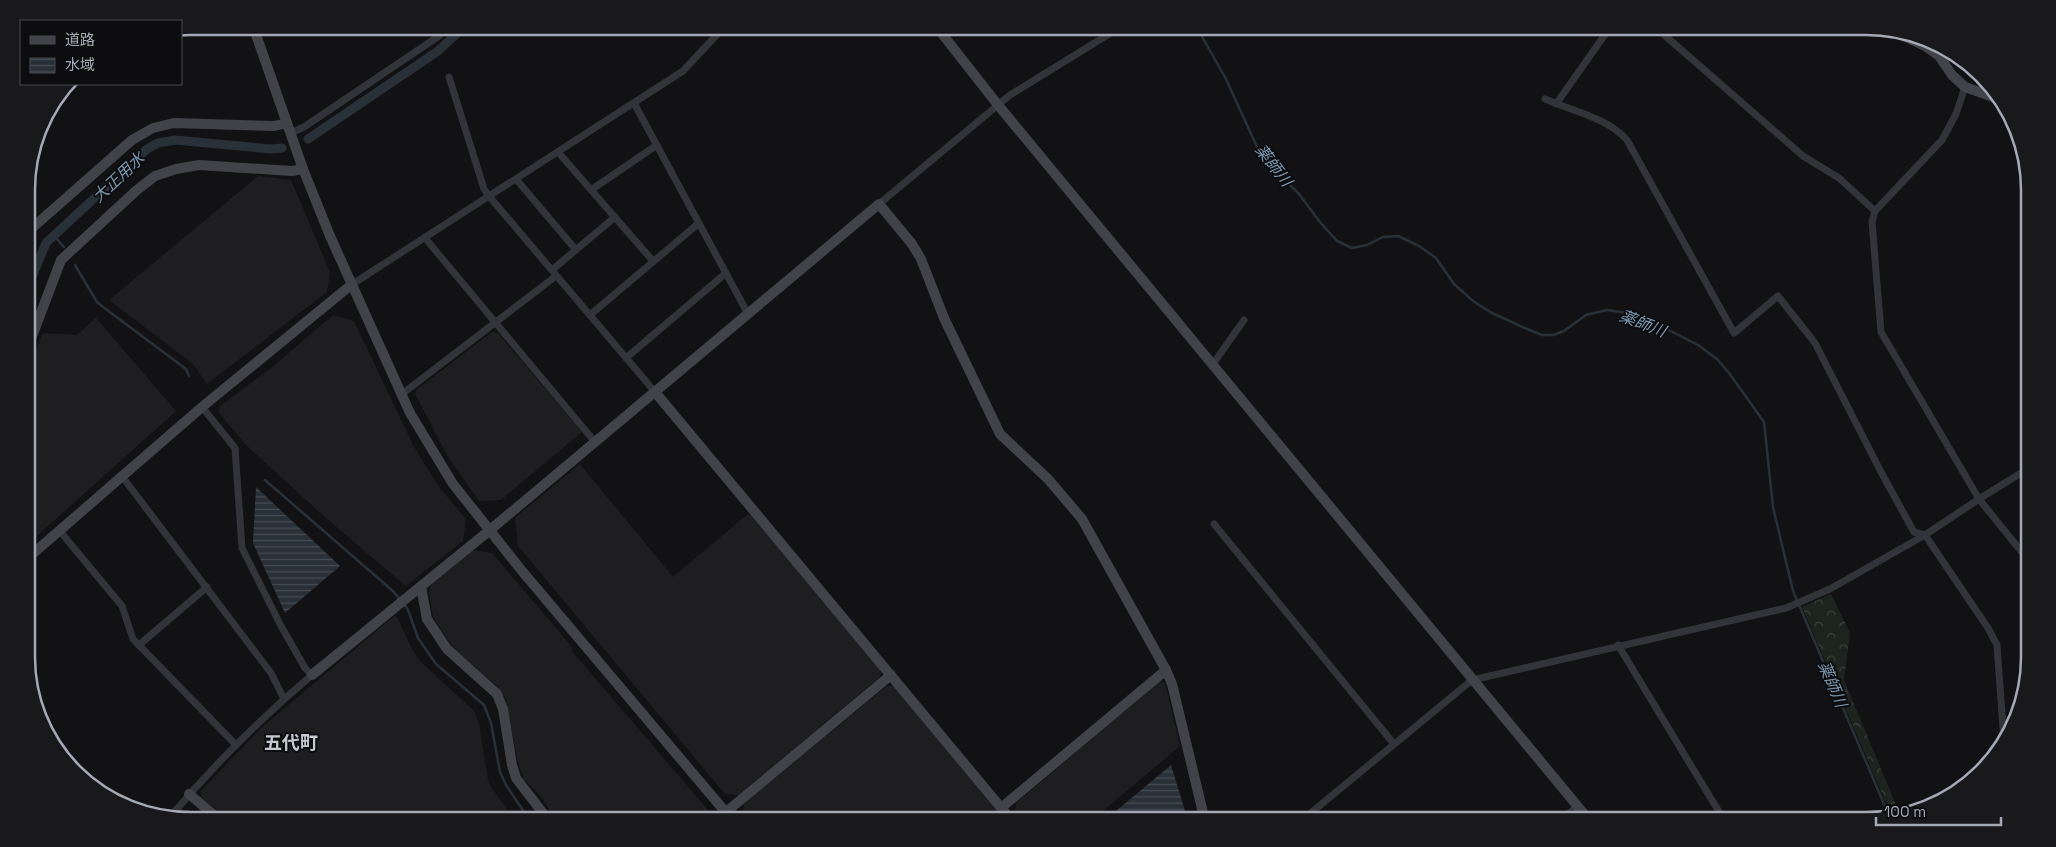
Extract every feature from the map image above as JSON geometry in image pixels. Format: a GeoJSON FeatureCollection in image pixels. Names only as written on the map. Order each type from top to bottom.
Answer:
{"type":"FeatureCollection","features":[{"type":"Feature","properties":{"kind":"street"},"geometry":{"type":"LineString","coordinates":[[256,35],[303,169],[351,285],[410,413],[453,484],[528,579],[726,812]]}},
{"type":"Feature","properties":{"kind":"street"},"geometry":{"type":"LineString","coordinates":[[291,133],[304,127],[440,35]]}},
{"type":"Feature","properties":{"kind":"street"},"geometry":{"type":"LineString","coordinates":[[35,551],[202,406],[351,285],[683,71],[717,35]]}},
{"type":"Feature","properties":{"kind":"street"},"geometry":{"type":"LineString","coordinates":[[943,35],[998,105],[1583,812]]}},
{"type":"Feature","properties":{"kind":"street"},"geometry":{"type":"LineString","coordinates":[[175,811],[236,745],[284,699],[490,530],[878,204],[998,105],[1108,35]]}},
{"type":"Feature","properties":{"kind":"street"},"geometry":{"type":"LineString","coordinates":[[1556,104],[1603,35]]}},
{"type":"Feature","properties":{"kind":"street"},"geometry":{"type":"LineString","coordinates":[[1664,35],[1803,156],[1839,178],[1875,211]]}},
{"type":"Feature","properties":{"kind":"street"},"geometry":{"type":"LineString","coordinates":[[1930,49],[1939,56],[1965,87],[1989,96]]}},
{"type":"Feature","properties":{"kind":"street"},"geometry":{"type":"LineString","coordinates":[[1945,57],[1946,66]]}},
{"type":"Feature","properties":{"kind":"street"},"geometry":{"type":"LineString","coordinates":[[450,77],[484,189],[488,196],[655,392],[1004,812]]}},
{"type":"Feature","properties":{"kind":"street"},"geometry":{"type":"LineString","coordinates":[[1965,87],[1956,114],[1942,140],[1875,211],[1872,222],[1881,332],[1979,499],[2021,550]]}},
{"type":"Feature","properties":{"kind":"street"},"geometry":{"type":"LineString","coordinates":[[1545,98],[1600,121],[1627,140],[1734,333],[1778,296],[1815,343],[1914,532],[1925,535],[1988,628],[1997,645],[2003,729]]}},
{"type":"Feature","properties":{"kind":"street"},"geometry":{"type":"LineString","coordinates":[[634,103],[748,314]]}},
{"type":"Feature","properties":{"kind":"street"},"geometry":{"type":"LineString","coordinates":[[35,223],[132,140],[153,128],[174,123],[274,126],[287,122]]}},
{"type":"Feature","properties":{"kind":"street"},"geometry":{"type":"LineString","coordinates":[[591,190],[657,145]]}},
{"type":"Feature","properties":{"kind":"street"},"geometry":{"type":"LineString","coordinates":[[558,152],[654,261]]}},
{"type":"Feature","properties":{"kind":"street"},"geometry":{"type":"LineString","coordinates":[[35,329],[61,260],[137,190],[155,176],[176,168],[199,165],[292,171],[303,169]]}},
{"type":"Feature","properties":{"kind":"street"},"geometry":{"type":"LineString","coordinates":[[516,179],[576,250]]}},
{"type":"Feature","properties":{"kind":"street"},"geometry":{"type":"LineString","coordinates":[[878,204],[912,244],[921,260],[944,318],[1000,434],[1048,479],[1082,519],[1166,670],[1172,684],[1203,812]]}},
{"type":"Feature","properties":{"kind":"street"},"geometry":{"type":"LineString","coordinates":[[402,394],[495,322],[554,273],[576,250],[615,217]]}},
{"type":"Feature","properties":{"kind":"street"},"geometry":{"type":"LineString","coordinates":[[590,315],[699,223]]}},
{"type":"Feature","properties":{"kind":"street"},"geometry":{"type":"LineString","coordinates":[[424,238],[595,442]]}},
{"type":"Feature","properties":{"kind":"street"},"geometry":{"type":"LineString","coordinates":[[626,358],[726,273]]}},
{"type":"Feature","properties":{"kind":"street"},"geometry":{"type":"LineString","coordinates":[[1212,364],[1244,320]]}},
{"type":"Feature","properties":{"kind":"street"},"geometry":{"type":"LineString","coordinates":[[202,406],[235,448],[242,548],[281,626],[305,668],[312,676]]}},
{"type":"Feature","properties":{"kind":"street"},"geometry":{"type":"LineString","coordinates":[[1311,812],[1472,680],[1786,608],[1830,589],[1925,535],[2021,473]]}},
{"type":"Feature","properties":{"kind":"street"},"geometry":{"type":"LineString","coordinates":[[121,476],[207,586],[271,673],[284,699]]}},
{"type":"Feature","properties":{"kind":"street"},"geometry":{"type":"LineString","coordinates":[[1214,524],[1394,744]]}},
{"type":"Feature","properties":{"kind":"street"},"geometry":{"type":"LineString","coordinates":[[59,530],[122,606],[133,639],[236,745]]}},
{"type":"Feature","properties":{"kind":"street"},"geometry":{"type":"LineString","coordinates":[[139,646],[207,586]]}},
{"type":"Feature","properties":{"kind":"street"},"geometry":{"type":"LineString","coordinates":[[421,587],[427,619],[447,649],[497,694],[503,710],[516,778],[542,812]]}},
{"type":"Feature","properties":{"kind":"street"},"geometry":{"type":"LineString","coordinates":[[1618,645],[1719,812]]}},
{"type":"Feature","properties":{"kind":"street"},"geometry":{"type":"LineString","coordinates":[[1001,808],[1166,670]]}},
{"type":"Feature","properties":{"kind":"street"},"geometry":{"type":"LineString","coordinates":[[734,812],[891,675]]}},
{"type":"Feature","properties":{"kind":"street"},"geometry":{"type":"LineString","coordinates":[[189,794],[210,812]]}},
{"type":"Feature","properties":{"kind":"street"},"geometry":{"type":"LineString","coordinates":[[1571,812],[1578,806]]}},
{"type":"Feature","properties":{"kind":"shaded area"},"geometry":{"type":"Polygon","coordinates":[[[258,176],[291,180],[330,272],[327,292],[207,384],[193,364],[109,300],[258,176]]]}},
{"type":"Feature","properties":{"kind":"shaded area"},"geometry":{"type":"Polygon","coordinates":[[[333,315],[354,321],[414,447],[440,488],[466,519],[463,541],[406,586],[327,519],[246,445],[219,413],[220,406],[271,368],[333,315]]]}},
{"type":"Feature","properties":{"kind":"shaded area"},"geometry":{"type":"Polygon","coordinates":[[[96,318],[176,411],[35,538],[35,353],[43,333],[77,335],[96,318]]]}},
{"type":"Feature","properties":{"kind":"shaded area"},"geometry":{"type":"Polygon","coordinates":[[[492,332],[498,333],[582,432],[501,500],[479,501],[447,455],[415,394],[416,390],[492,332]]]}},
{"type":"Feature","properties":{"kind":"shaded area"},"geometry":{"type":"Polygon","coordinates":[[[580,464],[673,577],[749,513],[881,670],[880,677],[738,795],[725,794],[518,546],[515,518],[580,464]]]}},
{"type":"Feature","properties":{"kind":"shaded area"},"geometry":{"type":"Polygon","coordinates":[[[473,550],[492,553],[573,648],[571,650],[709,812],[551,812],[541,797],[524,779],[518,762],[505,698],[497,686],[454,649],[433,617],[429,593],[431,585],[473,550]]]}},
{"type":"Feature","properties":{"kind":"shaded area"},"geometry":{"type":"Polygon","coordinates":[[[394,616],[397,617],[412,649],[420,661],[474,711],[479,724],[488,780],[509,812],[219,812],[202,798],[201,791],[260,729],[394,616]]]}},
{"type":"Feature","properties":{"kind":"shaded area"},"geometry":{"type":"Polygon","coordinates":[[[1160,681],[1165,683],[1180,746],[1102,812],[1017,812],[1015,809],[1016,803],[1160,681]]]}},
{"type":"Feature","properties":{"kind":"shaded area"},"geometry":{"type":"Polygon","coordinates":[[[887,686],[894,686],[998,812],[743,812],[744,803],[887,686]]]}},
{"type":"Feature","properties":{"kind":"green space"},"geometry":{"type":"Polygon","coordinates":[[[1831,594],[1850,633],[1844,680],[1897,809],[1889,810],[1802,607],[1831,594]]]}},
{"type":"Feature","properties":{"kind":"water"},"geometry":{"type":"Polygon","coordinates":[[[256,487],[340,566],[285,613],[253,543],[256,487]]]}},
{"type":"Feature","properties":{"kind":"water"},"geometry":{"type":"Polygon","coordinates":[[[1171,765],[1185,812],[1115,812],[1171,765]]]}},
{"type":"Feature","properties":{"kind":"waterway","name":"大正用水"},"geometry":{"type":"LineString","coordinates":[[308,139],[438,51],[455,35]]}},
{"type":"Feature","properties":{"kind":"waterway","name":"薬師川"},"geometry":{"type":"LineString","coordinates":[[1201,35],[1226,79],[1257,147],[1272,167],[1299,194],[1337,241],[1352,248],[1367,245],[1383,237],[1398,236],[1419,246],[1436,258],[1454,284],[1473,301],[1490,312],[1542,335],[1553,335],[1564,331],[1586,315],[1607,310],[1628,313],[1657,324],[1698,345],[1717,359],[1764,422],[1773,507],[1793,591],[1887,810]]}},
{"type":"Feature","properties":{"kind":"waterway","name":"大正用水"},"geometry":{"type":"LineString","coordinates":[[35,270],[46,243],[147,149],[158,143],[175,140],[271,149],[282,148]]}},
{"type":"Feature","properties":{"kind":"waterway"},"geometry":{"type":"LineString","coordinates":[[57,239],[64,247]]}},
{"type":"Feature","properties":{"kind":"waterway"},"geometry":{"type":"LineString","coordinates":[[75,265],[97,302],[186,369],[189,376]]}},
{"type":"Feature","properties":{"kind":"waterway"},"geometry":{"type":"LineString","coordinates":[[265,480],[394,592],[400,600]]}},
{"type":"Feature","properties":{"kind":"waterway"},"geometry":{"type":"LineString","coordinates":[[404,604],[418,638],[436,664],[484,705],[491,723],[500,772],[506,785],[524,812]]}},
{"type":"Feature","properties":{"kind":"district","name":"五代町"},"geometry":{"type":"Point","coordinates":[291,743]}}]}
